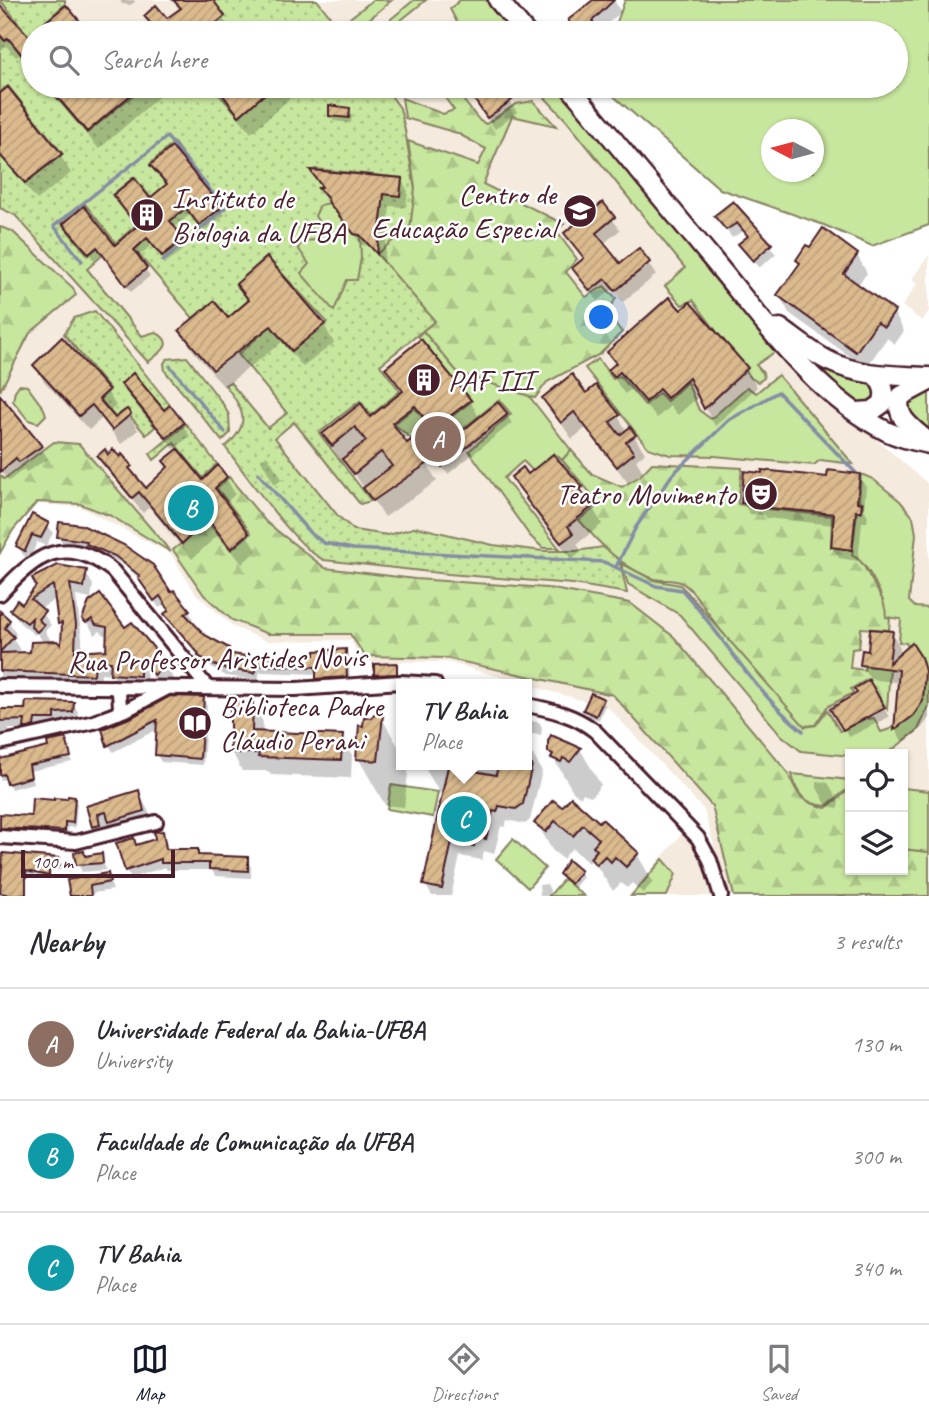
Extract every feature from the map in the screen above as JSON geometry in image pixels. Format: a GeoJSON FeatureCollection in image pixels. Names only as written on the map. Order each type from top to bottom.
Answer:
{"type":"FeatureCollection","features":[{"type":"Feature","properties":{"kind":"main road"},"geometry":{"type":"LineString","coordinates":[[498,0],[516,21]]}},
{"type":"Feature","properties":{"kind":"main road"},"geometry":{"type":"LineString","coordinates":[[579,98],[756,311],[818,380],[857,412],[891,433],[929,444]]}},
{"type":"Feature","properties":{"kind":"main road"},"geometry":{"type":"LineString","coordinates":[[756,311],[830,362],[874,374],[929,379]]}},
{"type":"Feature","properties":{"kind":"main road"},"geometry":{"type":"LineString","coordinates":[[818,380],[822,366],[830,362]]}},
{"type":"Feature","properties":{"kind":"main road"},"geometry":{"type":"LineString","coordinates":[[857,412],[872,411],[883,404],[884,390],[874,374]]}},
{"type":"Feature","properties":{"kind":"main road"},"geometry":{"type":"LineString","coordinates":[[929,379],[901,396],[898,408],[904,421],[929,444]]}},
{"type":"Feature","properties":{"kind":"street"},"geometry":{"type":"LineString","coordinates":[[0,594],[26,567],[39,557],[52,552],[68,552],[102,563],[113,571],[208,688]]}},
{"type":"Feature","properties":{"kind":"street","name":"Rua Professor Aristides Novis"},"geometry":{"type":"LineString","coordinates":[[0,686],[332,688],[396,682]]}},
{"type":"Feature","properties":{"kind":"street"},"geometry":{"type":"LineString","coordinates":[[113,687],[119,692],[118,713]]}},
{"type":"Feature","properties":{"kind":"street"},"geometry":{"type":"LineString","coordinates":[[0,743],[94,722],[118,713],[166,688]]}},
{"type":"Feature","properties":{"kind":"street"},"geometry":{"type":"LineString","coordinates":[[532,706],[568,715],[583,721],[595,731],[698,838],[710,860],[722,896]]}},
{"type":"Feature","properties":{"kind":"street"},"geometry":{"type":"LineString","coordinates":[[0,837],[76,842],[156,822]]}},
{"type":"Feature","properties":{"kind":"shaded area"},"geometry":{"type":"Polygon","coordinates":[[[0,0],[489,0],[507,21],[21,21],[21,98],[571,98],[823,393],[929,485],[929,896],[728,896],[704,810],[609,708],[532,686],[532,679],[507,679],[447,662],[361,662],[351,640],[267,641],[234,627],[195,593],[171,554],[80,507],[37,504],[13,532],[0,555],[0,0]]]}},
{"type":"Feature","properties":{"kind":"shaded area"},"geometry":{"type":"Polygon","coordinates":[[[929,255],[929,311],[922,321],[902,306],[917,284],[912,279],[929,255]]]}},
{"type":"Feature","properties":{"kind":"shaded area"},"geometry":{"type":"Polygon","coordinates":[[[688,827],[704,858],[714,896],[628,896],[688,827]]]}},
{"type":"Feature","properties":{"kind":"green space"},"geometry":{"type":"Polygon","coordinates":[[[0,0],[65,0],[65,4],[46,21],[21,21],[21,26],[0,0]]]}},
{"type":"Feature","properties":{"kind":"green space"},"geometry":{"type":"Polygon","coordinates":[[[213,0],[317,0],[334,21],[219,21],[225,16],[213,0]]]}},
{"type":"Feature","properties":{"kind":"green space"},"geometry":{"type":"Polygon","coordinates":[[[373,0],[392,0],[367,21],[346,21],[373,0]]]}},
{"type":"Feature","properties":{"kind":"green space"},"geometry":{"type":"Polygon","coordinates":[[[414,0],[426,0],[400,21],[389,21],[414,0]]]}},
{"type":"Feature","properties":{"kind":"green space"},"geometry":{"type":"Polygon","coordinates":[[[460,0],[486,0],[504,21],[456,21],[450,9],[460,0]]]}},
{"type":"Feature","properties":{"kind":"green space"},"geometry":{"type":"Polygon","coordinates":[[[625,0],[929,0],[929,225],[872,246],[824,225],[720,189],[616,98],[908,98],[908,21],[617,21],[625,0]]]}},
{"type":"Feature","properties":{"kind":"green space"},"geometry":{"type":"Polygon","coordinates":[[[21,28],[21,44],[16,48],[21,54],[21,98],[57,98],[87,133],[129,98],[222,98],[239,116],[260,98],[393,98],[400,108],[415,190],[409,238],[378,254],[435,321],[380,365],[400,391],[371,415],[360,401],[319,433],[371,501],[360,504],[294,422],[275,438],[338,516],[354,530],[388,535],[417,527],[493,545],[543,551],[576,551],[603,547],[619,558],[627,593],[573,584],[324,560],[313,553],[286,526],[225,447],[239,431],[242,417],[237,402],[225,385],[230,382],[268,428],[287,413],[238,354],[271,326],[291,351],[327,322],[267,257],[236,284],[249,300],[228,318],[214,301],[193,318],[127,241],[130,238],[138,247],[142,243],[140,230],[162,256],[184,239],[163,212],[173,218],[182,211],[177,198],[199,225],[222,207],[174,143],[151,163],[171,189],[167,192],[163,187],[154,195],[156,204],[134,177],[112,195],[136,225],[116,243],[85,204],[62,224],[88,255],[110,238],[115,244],[87,269],[142,336],[155,332],[165,340],[166,344],[161,352],[148,362],[15,215],[0,208],[0,155],[25,183],[63,154],[8,86],[0,92],[0,36],[5,41],[21,28]],[[315,169],[311,171],[322,187],[318,188],[329,203],[354,233],[360,235],[377,253],[384,194],[400,196],[402,178],[315,169]]]}},
{"type":"Feature","properties":{"kind":"green space"},"geometry":{"type":"Polygon","coordinates":[[[402,98],[443,114],[454,110],[445,98],[462,98],[480,121],[486,124],[516,104],[533,101],[556,126],[512,116],[483,184],[564,224],[556,231],[577,259],[566,272],[586,297],[604,286],[616,298],[607,314],[622,332],[600,354],[547,382],[535,398],[458,373],[423,331],[435,321],[377,254],[396,238],[409,238],[415,188],[408,141],[478,165],[486,149],[457,133],[405,118],[402,98]]]}},
{"type":"Feature","properties":{"kind":"green space"},"geometry":{"type":"Polygon","coordinates":[[[545,98],[569,98],[713,270],[776,351],[756,365],[764,378],[758,382],[751,378],[693,300],[682,305],[665,286],[685,268],[545,98]]]}},
{"type":"Feature","properties":{"kind":"green space"},"geometry":{"type":"Polygon","coordinates":[[[329,203],[354,234],[360,235],[361,258],[357,280],[347,280],[334,311],[301,273],[309,264],[298,248],[303,241],[315,240],[320,224],[315,216],[320,205],[329,203]]]}},
{"type":"Feature","properties":{"kind":"green space"},"geometry":{"type":"Polygon","coordinates":[[[0,227],[12,231],[73,288],[76,295],[30,333],[0,391],[0,227]]]}},
{"type":"Feature","properties":{"kind":"green space"},"geometry":{"type":"Polygon","coordinates":[[[95,311],[170,405],[164,410],[133,373],[121,384],[155,427],[146,435],[125,410],[115,417],[100,399],[110,390],[64,334],[74,318],[95,311]]]}},
{"type":"Feature","properties":{"kind":"green space"},"geometry":{"type":"Polygon","coordinates":[[[423,331],[458,373],[529,396],[571,450],[562,460],[554,453],[533,471],[523,461],[504,478],[559,548],[543,548],[530,536],[469,451],[511,414],[499,400],[426,459],[413,440],[394,424],[414,408],[434,430],[472,401],[418,336],[423,331]]]}},
{"type":"Feature","properties":{"kind":"green space"},"geometry":{"type":"Polygon","coordinates":[[[187,357],[229,415],[230,433],[222,441],[165,371],[164,363],[167,359],[187,357]]]}},
{"type":"Feature","properties":{"kind":"green space"},"geometry":{"type":"Polygon","coordinates":[[[598,359],[613,379],[620,376],[645,405],[659,393],[667,401],[687,382],[699,410],[711,419],[747,387],[756,393],[778,375],[853,464],[820,460],[814,465],[670,455],[648,448],[585,368],[598,359]]]}},
{"type":"Feature","properties":{"kind":"green space"},"geometry":{"type":"Polygon","coordinates":[[[826,370],[872,379],[875,395],[869,404],[858,407],[825,384],[826,370]]]}},
{"type":"Feature","properties":{"kind":"green space"},"geometry":{"type":"Polygon","coordinates":[[[929,381],[929,443],[899,401],[929,381]]]}},
{"type":"Feature","properties":{"kind":"green space"},"geometry":{"type":"Polygon","coordinates":[[[19,385],[27,386],[44,409],[46,415],[38,423],[28,420],[13,401],[19,385]]]}},
{"type":"Feature","properties":{"kind":"green space"},"geometry":{"type":"Polygon","coordinates":[[[186,424],[217,464],[203,478],[174,443],[154,460],[150,454],[186,424]]]}},
{"type":"Feature","properties":{"kind":"green space"},"geometry":{"type":"Polygon","coordinates":[[[54,442],[79,444],[171,552],[111,516],[80,504],[37,502],[13,530],[0,553],[0,475],[4,479],[54,442]]]}},
{"type":"Feature","properties":{"kind":"green space"},"geometry":{"type":"Polygon","coordinates":[[[571,450],[592,474],[622,487],[640,476],[652,463],[742,468],[738,504],[832,516],[831,547],[853,550],[853,555],[860,559],[886,606],[886,617],[890,617],[889,630],[861,628],[859,648],[852,649],[850,668],[890,668],[887,709],[868,679],[851,689],[853,693],[827,707],[815,725],[804,726],[791,716],[757,678],[691,590],[682,583],[655,579],[633,569],[604,546],[579,520],[600,504],[562,460],[571,450]]]}},
{"type":"Feature","properties":{"kind":"green space"},"geometry":{"type":"Polygon","coordinates":[[[861,474],[873,479],[900,501],[913,517],[916,534],[909,601],[915,607],[929,608],[929,706],[918,730],[893,749],[845,749],[845,755],[801,751],[781,735],[680,615],[628,584],[621,563],[653,580],[680,585],[805,727],[816,725],[827,710],[840,731],[866,716],[868,719],[874,718],[881,732],[890,729],[906,716],[914,656],[906,643],[899,642],[901,619],[886,617],[875,583],[864,566],[852,555],[857,512],[862,512],[863,502],[859,501],[861,474]]]}},
{"type":"Feature","properties":{"kind":"green space"},"geometry":{"type":"Polygon","coordinates":[[[229,477],[266,522],[325,568],[415,579],[547,588],[630,603],[674,637],[788,773],[801,797],[826,808],[845,793],[845,875],[908,875],[908,850],[929,852],[929,896],[734,896],[712,806],[613,695],[445,658],[365,656],[350,634],[268,634],[232,620],[204,595],[173,550],[208,522],[231,550],[251,533],[217,488],[229,477]]]}},
{"type":"Feature","properties":{"kind":"green space"},"geometry":{"type":"Polygon","coordinates":[[[792,774],[845,779],[845,791],[826,806],[812,803],[802,797],[792,774]]]}},
{"type":"Feature","properties":{"kind":"green space"},"geometry":{"type":"Polygon","coordinates":[[[391,785],[438,792],[433,817],[387,809],[391,785]]]}},
{"type":"Feature","properties":{"kind":"green space"},"geometry":{"type":"Polygon","coordinates":[[[908,789],[929,791],[929,852],[908,850],[908,789]]]}},
{"type":"Feature","properties":{"kind":"green space"},"geometry":{"type":"Polygon","coordinates":[[[513,839],[545,868],[528,888],[496,859],[513,839]]]}},
{"type":"Feature","properties":{"kind":"green space"},"geometry":{"type":"Polygon","coordinates":[[[663,859],[676,874],[667,896],[631,896],[663,859]]]}},
{"type":"Feature","properties":{"kind":"green space"},"geometry":{"type":"Polygon","coordinates":[[[564,879],[584,896],[549,896],[564,879]]]}},
{"type":"Feature","properties":{"kind":"building"},"geometry":{"type":"Polygon","coordinates":[[[173,0],[213,0],[225,16],[219,21],[148,21],[144,16],[156,5],[167,18],[181,8],[173,0]]]}},
{"type":"Feature","properties":{"kind":"building"},"geometry":{"type":"Polygon","coordinates":[[[593,0],[614,0],[592,21],[568,20],[593,0]]]}},
{"type":"Feature","properties":{"kind":"building"},"geometry":{"type":"Polygon","coordinates":[[[0,5],[21,27],[21,54],[8,38],[5,41],[0,35],[0,5]]]}},
{"type":"Feature","properties":{"kind":"building"},"geometry":{"type":"Polygon","coordinates":[[[66,5],[80,21],[47,21],[66,5]]]}},
{"type":"Feature","properties":{"kind":"building"},"geometry":{"type":"Polygon","coordinates":[[[8,87],[62,154],[25,183],[0,155],[0,93],[8,87]]]}},
{"type":"Feature","properties":{"kind":"building"},"geometry":{"type":"Polygon","coordinates":[[[58,98],[127,98],[87,132],[58,98]]]}},
{"type":"Feature","properties":{"kind":"building"},"geometry":{"type":"Polygon","coordinates":[[[225,98],[260,98],[239,116],[225,98]]]}},
{"type":"Feature","properties":{"kind":"building"},"geometry":{"type":"Polygon","coordinates":[[[473,98],[512,100],[487,118],[473,98]]]}},
{"type":"Feature","properties":{"kind":"building"},"geometry":{"type":"Polygon","coordinates":[[[329,105],[350,108],[349,118],[329,116],[329,105]]]}},
{"type":"Feature","properties":{"kind":"building","name":"Instituto de Biologia da UFBA"},"geometry":{"type":"Polygon","coordinates":[[[172,147],[222,207],[199,225],[186,208],[170,221],[184,239],[162,256],[147,238],[134,250],[147,268],[126,286],[97,247],[89,254],[63,224],[84,206],[115,245],[137,226],[113,195],[134,178],[150,198],[167,184],[150,165],[172,147]]]}},
{"type":"Feature","properties":{"kind":"building"},"geometry":{"type":"Polygon","coordinates":[[[310,170],[402,178],[400,196],[384,194],[377,254],[360,235],[354,234],[329,203],[310,170]]]}},
{"type":"Feature","properties":{"kind":"building"},"geometry":{"type":"Polygon","coordinates":[[[733,201],[772,244],[753,261],[738,244],[748,236],[737,223],[726,230],[714,216],[733,201]]]}},
{"type":"Feature","properties":{"kind":"building"},"geometry":{"type":"Polygon","coordinates":[[[603,202],[615,217],[596,233],[620,263],[639,248],[650,262],[615,291],[605,279],[590,291],[572,268],[584,258],[564,233],[603,202]]]}},
{"type":"Feature","properties":{"kind":"building"},"geometry":{"type":"Polygon","coordinates":[[[823,228],[858,254],[844,274],[895,311],[884,327],[877,322],[856,352],[777,295],[800,263],[796,260],[806,245],[810,247],[823,228]]]}},
{"type":"Feature","properties":{"kind":"building"},"geometry":{"type":"Polygon","coordinates":[[[267,257],[325,324],[292,351],[271,326],[213,370],[179,330],[214,301],[228,318],[249,300],[236,284],[267,257]]]}},
{"type":"Feature","properties":{"kind":"building"},"geometry":{"type":"Polygon","coordinates":[[[669,297],[681,310],[690,302],[748,368],[704,409],[689,378],[667,398],[659,389],[646,402],[620,372],[614,377],[608,370],[616,363],[607,352],[669,297]]]}},
{"type":"Feature","properties":{"kind":"building"},"geometry":{"type":"Polygon","coordinates":[[[62,337],[109,390],[99,399],[115,418],[127,409],[131,414],[112,430],[92,405],[79,416],[33,365],[62,337]]]}},
{"type":"Feature","properties":{"kind":"building"},"geometry":{"type":"Polygon","coordinates":[[[421,339],[471,400],[433,429],[415,406],[392,423],[407,443],[411,440],[428,463],[373,501],[363,488],[392,466],[381,452],[354,474],[342,459],[366,441],[355,427],[332,446],[322,434],[361,403],[370,417],[403,391],[385,368],[421,339]]]}},
{"type":"Feature","properties":{"kind":"building"},"geometry":{"type":"Polygon","coordinates":[[[133,373],[164,410],[170,405],[184,423],[166,438],[121,384],[133,373]]]}},
{"type":"Feature","properties":{"kind":"building"},"geometry":{"type":"Polygon","coordinates":[[[572,374],[586,393],[596,385],[620,415],[610,422],[620,435],[630,427],[636,435],[626,442],[634,453],[617,467],[574,412],[561,423],[542,398],[572,374]]]}},
{"type":"Feature","properties":{"kind":"building"},"geometry":{"type":"Polygon","coordinates":[[[0,395],[42,446],[19,462],[16,458],[0,472],[0,395]]]}},
{"type":"Feature","properties":{"kind":"building"},"geometry":{"type":"Polygon","coordinates":[[[498,402],[508,414],[442,467],[433,455],[498,402]]]}},
{"type":"Feature","properties":{"kind":"building"},"geometry":{"type":"Polygon","coordinates":[[[105,449],[108,455],[113,449],[120,457],[122,454],[132,466],[129,468],[146,488],[168,467],[163,461],[178,449],[203,480],[218,465],[227,477],[215,488],[249,533],[231,549],[208,519],[182,544],[139,492],[132,498],[97,456],[105,449]]]}},
{"type":"Feature","properties":{"kind":"building"},"geometry":{"type":"Polygon","coordinates":[[[553,454],[583,487],[580,489],[593,506],[568,526],[573,534],[561,543],[511,477],[523,467],[528,474],[553,454]]]}},
{"type":"Feature","properties":{"kind":"building"},"geometry":{"type":"Polygon","coordinates":[[[762,470],[827,477],[828,470],[860,474],[857,502],[862,503],[861,511],[856,511],[852,550],[831,547],[834,514],[741,503],[744,471],[762,473],[762,470]]]}},
{"type":"Feature","properties":{"kind":"building"},"geometry":{"type":"Polygon","coordinates":[[[32,514],[49,523],[41,538],[32,535],[25,551],[16,546],[32,514]]]}},
{"type":"Feature","properties":{"kind":"building"},"geometry":{"type":"Polygon","coordinates":[[[59,522],[82,525],[124,545],[153,565],[171,592],[174,590],[190,610],[185,614],[205,635],[229,648],[226,653],[259,658],[259,654],[315,655],[315,651],[346,649],[347,677],[316,679],[316,667],[256,665],[255,673],[220,668],[198,656],[164,614],[169,610],[160,596],[154,601],[138,578],[140,576],[115,556],[86,544],[87,541],[57,537],[59,522]]]}},
{"type":"Feature","properties":{"kind":"building"},"geometry":{"type":"Polygon","coordinates":[[[58,565],[87,570],[84,587],[70,584],[76,624],[75,652],[106,650],[107,627],[96,625],[92,619],[86,623],[82,619],[89,602],[100,594],[125,627],[132,622],[167,664],[154,675],[140,660],[140,676],[110,674],[111,662],[95,661],[94,675],[0,671],[0,653],[30,652],[31,642],[57,641],[61,645],[62,623],[58,624],[53,585],[31,599],[45,611],[38,619],[44,625],[37,632],[31,627],[32,618],[27,623],[10,610],[17,600],[22,604],[36,586],[32,578],[58,565]]]}},
{"type":"Feature","properties":{"kind":"building"},"geometry":{"type":"Polygon","coordinates":[[[0,611],[10,620],[5,628],[14,637],[0,652],[0,611]]]}},
{"type":"Feature","properties":{"kind":"building"},"geometry":{"type":"Polygon","coordinates":[[[870,629],[893,631],[889,663],[912,643],[921,657],[925,671],[923,701],[913,716],[894,730],[899,670],[860,665],[862,650],[868,651],[870,629]]]}},
{"type":"Feature","properties":{"kind":"building"},"geometry":{"type":"Polygon","coordinates":[[[397,663],[397,674],[374,675],[374,664],[397,663]]]}},
{"type":"Feature","properties":{"kind":"building"},"geometry":{"type":"Polygon","coordinates":[[[869,680],[885,708],[843,730],[830,709],[857,693],[854,689],[869,680]]]}},
{"type":"Feature","properties":{"kind":"building"},"geometry":{"type":"Polygon","coordinates":[[[591,693],[604,699],[596,716],[583,710],[591,693]]]}},
{"type":"Feature","properties":{"kind":"building"},"geometry":{"type":"Polygon","coordinates":[[[170,696],[204,697],[200,759],[155,755],[157,720],[107,746],[102,729],[132,717],[170,696]]]}},
{"type":"Feature","properties":{"kind":"building"},"geometry":{"type":"Polygon","coordinates":[[[26,701],[74,702],[73,712],[55,713],[55,719],[35,719],[34,726],[29,728],[24,728],[25,720],[0,721],[0,709],[25,709],[26,701]]]}},
{"type":"Feature","properties":{"kind":"building"},"geometry":{"type":"Polygon","coordinates":[[[230,702],[253,702],[252,731],[343,735],[341,760],[258,757],[259,753],[230,753],[230,702]]]}},
{"type":"Feature","properties":{"kind":"building"},"geometry":{"type":"Polygon","coordinates":[[[376,712],[383,715],[378,761],[356,759],[359,725],[363,726],[364,717],[371,718],[376,712]]]}},
{"type":"Feature","properties":{"kind":"building"},"geometry":{"type":"Polygon","coordinates":[[[551,735],[581,748],[570,762],[563,758],[561,762],[551,758],[553,754],[548,752],[548,741],[551,735]]]}},
{"type":"Feature","properties":{"kind":"building"},"geometry":{"type":"Polygon","coordinates":[[[66,738],[71,757],[29,765],[31,777],[7,784],[4,774],[0,775],[0,759],[48,747],[47,742],[66,738]]]}},
{"type":"Feature","properties":{"kind":"building"},"geometry":{"type":"Polygon","coordinates":[[[447,770],[469,770],[496,775],[497,770],[531,770],[523,804],[516,809],[499,806],[497,812],[493,811],[486,839],[476,837],[474,846],[452,841],[442,889],[423,885],[447,770]]]}},
{"type":"Feature","properties":{"kind":"building"},"geometry":{"type":"Polygon","coordinates":[[[139,790],[144,811],[109,822],[106,812],[98,814],[100,825],[92,827],[86,806],[139,790]]]}},
{"type":"Feature","properties":{"kind":"building"},"geometry":{"type":"Polygon","coordinates":[[[68,796],[75,797],[73,823],[65,822],[65,831],[0,828],[0,814],[31,816],[32,798],[54,800],[67,799],[68,796]]]}},
{"type":"Feature","properties":{"kind":"building"},"geometry":{"type":"Polygon","coordinates":[[[571,797],[599,822],[602,819],[639,853],[626,867],[615,857],[611,862],[605,856],[596,865],[590,858],[597,850],[593,846],[599,839],[583,825],[573,836],[555,821],[546,832],[534,823],[553,800],[562,807],[571,797]]]}},
{"type":"Feature","properties":{"kind":"building"},"geometry":{"type":"Polygon","coordinates":[[[163,831],[166,849],[198,849],[198,855],[248,857],[248,871],[209,869],[209,863],[161,863],[161,859],[125,871],[116,843],[134,838],[136,845],[155,839],[154,832],[163,831]]]}},
{"type":"Feature","properties":{"kind":"building"},"geometry":{"type":"Polygon","coordinates":[[[84,851],[85,856],[102,853],[103,863],[76,865],[74,853],[84,851]]]}},
{"type":"Feature","properties":{"kind":"building"},"geometry":{"type":"Polygon","coordinates":[[[3,853],[59,858],[60,866],[49,866],[49,876],[26,871],[26,894],[5,896],[6,894],[0,893],[3,853]]]}},
{"type":"Feature","properties":{"kind":"building"},"geometry":{"type":"Polygon","coordinates":[[[568,860],[581,871],[571,884],[559,874],[568,860]]]}},
{"type":"Feature","properties":{"kind":"building"},"geometry":{"type":"Polygon","coordinates":[[[108,873],[110,882],[90,886],[91,896],[70,896],[67,880],[108,873]]]}},
{"type":"Feature","properties":{"kind":"waterway"},"geometry":{"type":"LineString","coordinates":[[82,261],[54,226],[167,137],[225,208],[163,261]]}},
{"type":"Feature","properties":{"kind":"waterway"},"geometry":{"type":"LineString","coordinates":[[170,366],[225,432]]}},
{"type":"Feature","properties":{"kind":"waterway"},"geometry":{"type":"LineString","coordinates":[[616,567],[636,527],[672,475],[729,420],[778,392],[856,473]]}},
{"type":"Feature","properties":{"kind":"waterway"},"geometry":{"type":"LineString","coordinates":[[258,473],[310,533],[324,543],[353,549],[604,562],[656,586],[682,590],[769,699],[803,731]]}},
{"type":"Feature","properties":{"kind":"place","name":"Centro de Educação Especial"},"geometry":{"type":"Point","coordinates":[580,211]}},
{"type":"Feature","properties":{"kind":"place","name":"Instituto de Biologia da UFBA"},"geometry":{"type":"Point","coordinates":[147,215]}},
{"type":"Feature","properties":{"kind":"place","name":"PAF III"},"geometry":{"type":"Point","coordinates":[424,380]}},
{"type":"Feature","properties":{"kind":"place","name":"Universidade Federal da Bahia-UFBA"},"geometry":{"type":"Point","coordinates":[438,439]}},
{"type":"Feature","properties":{"kind":"place","name":"Teatro Movimento"},"geometry":{"type":"Point","coordinates":[761,494]}},
{"type":"Feature","properties":{"kind":"place","name":"Faculdade de Comunicação da UFBA"},"geometry":{"type":"Point","coordinates":[191,508]}},
{"type":"Feature","properties":{"kind":"place","name":"Biblioteca Padre Cláudio Perani"},"geometry":{"type":"Point","coordinates":[195,723]}},
{"type":"Feature","properties":{"kind":"place","name":"TV Bahia"},"geometry":{"type":"Point","coordinates":[464,819]}}]}
